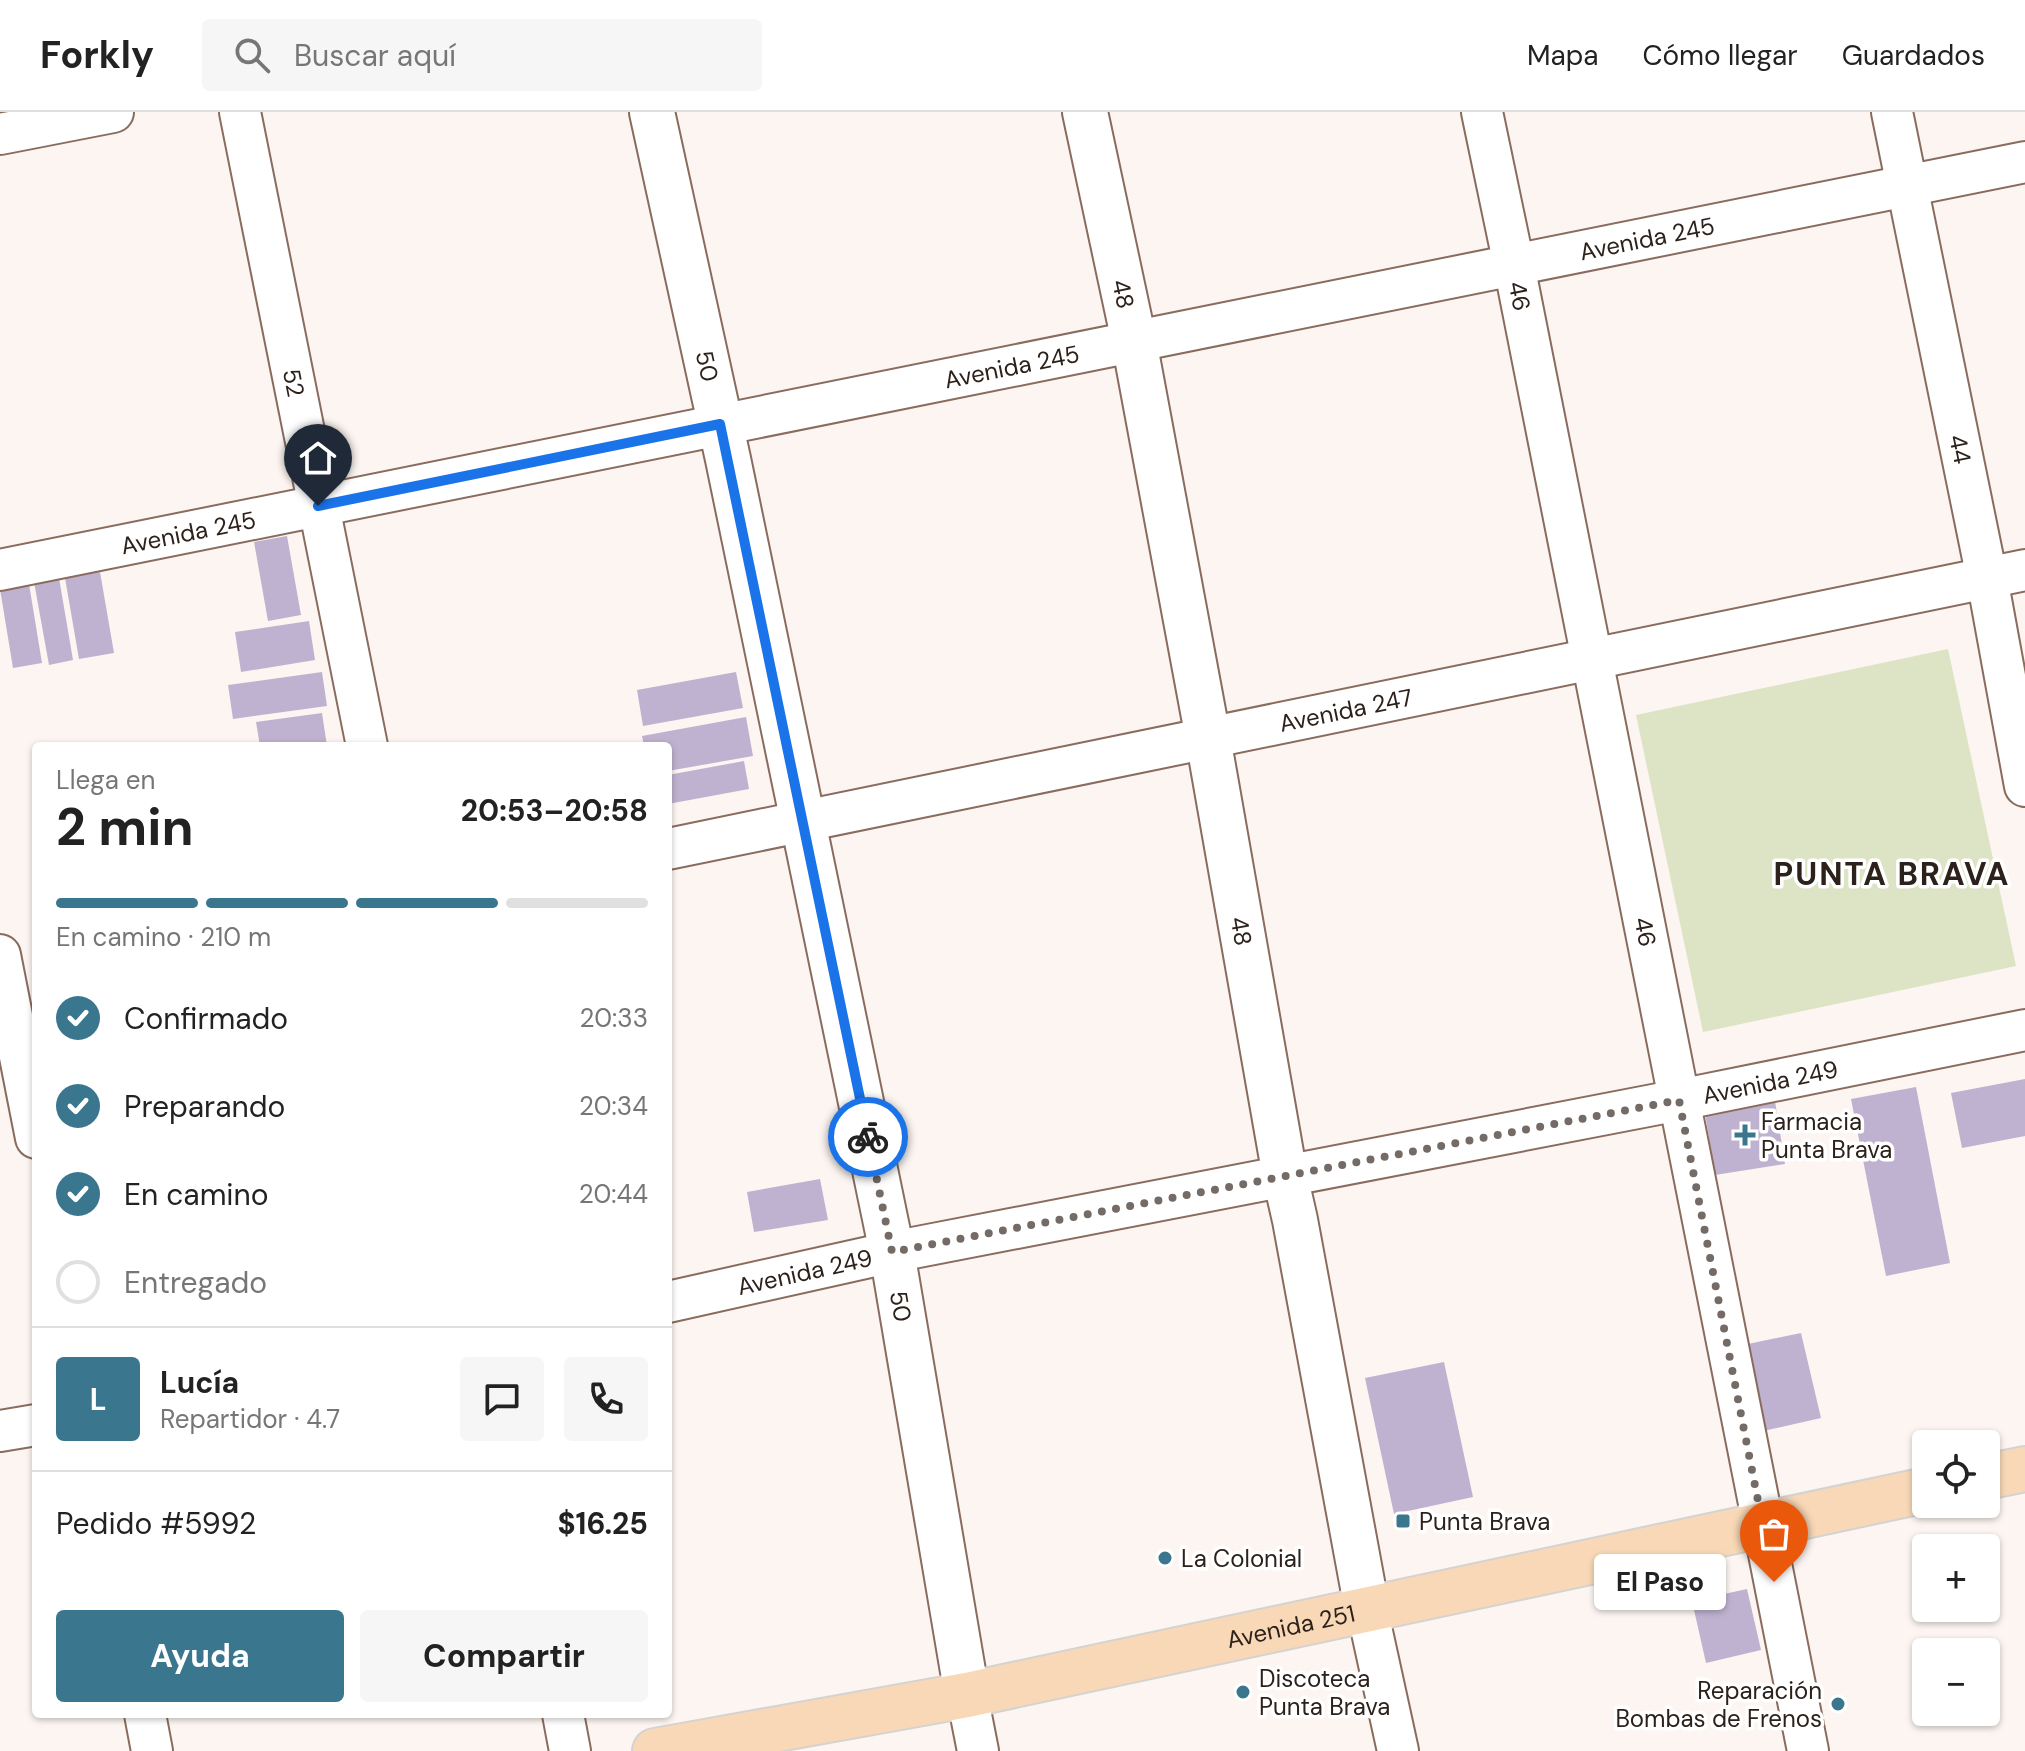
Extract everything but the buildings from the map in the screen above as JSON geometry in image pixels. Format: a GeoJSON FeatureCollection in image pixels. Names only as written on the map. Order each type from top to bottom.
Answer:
{"type":"FeatureCollection","features":[{"type":"Feature","properties":{"kind":"main road"},"geometry":{"type":"LineString","coordinates":[[2000,1474],[2025,1469]]}},
{"type":"Feature","properties":{"kind":"main road","name":"Avenida 251"},"geometry":{"type":"LineString","coordinates":[[655,1751],[967,1695],[1912,1493]]}},
{"type":"Feature","properties":{"kind":"street"},"geometry":{"type":"LineString","coordinates":[[0,134],[113,112]]}},
{"type":"Feature","properties":{"kind":"street","name":"52"},"geometry":{"type":"LineString","coordinates":[[240,112],[366,742]]}},
{"type":"Feature","properties":{"kind":"street","name":"50"},"geometry":{"type":"LineString","coordinates":[[652,112],[892,1252],[978,1751]]}},
{"type":"Feature","properties":{"kind":"street","name":"48"},"geometry":{"type":"LineString","coordinates":[[1085,112],[1134,341],[1285,1176],[1367,1609],[1398,1751]]}},
{"type":"Feature","properties":{"kind":"street","name":"46"},"geometry":{"type":"LineString","coordinates":[[1482,112],[1808,1751]]}},
{"type":"Feature","properties":{"kind":"street","name":"44"},"geometry":{"type":"LineString","coordinates":[[1892,112],[1987,578],[2025,786]]}},
{"type":"Feature","properties":{"kind":"street","name":"Avenida 245"},"geometry":{"type":"LineString","coordinates":[[0,570],[2025,162]]}},
{"type":"Feature","properties":{"kind":"street","name":"Avenida 247"},"geometry":{"type":"LineString","coordinates":[[672,848],[2025,570]]}},
{"type":"Feature","properties":{"kind":"street"},"geometry":{"type":"LineString","coordinates":[[10,976],[32,1113]]}},
{"type":"Feature","properties":{"kind":"street","name":"Avenida 249"},"geometry":{"type":"LineString","coordinates":[[672,1301],[892,1252],[2025,1030]]}},
{"type":"Feature","properties":{"kind":"street"},"geometry":{"type":"LineString","coordinates":[[0,1431],[32,1426]]}},
{"type":"Feature","properties":{"kind":"street"},"geometry":{"type":"LineString","coordinates":[[146,1718],[152,1751]]}},
{"type":"Feature","properties":{"kind":"street"},"geometry":{"type":"LineString","coordinates":[[564,1718],[570,1751]]}},
{"type":"Feature","properties":{"kind":"green space"},"geometry":{"type":"Polygon","coordinates":[[[1948,649],[2016,966],[1703,1032],[1636,715],[1948,649]]]}},
{"type":"Feature","properties":{"kind":"way so far"},"geometry":{"type":"LineString","coordinates":[[868,1137],[892,1252],[1679,1100],[1774,1582]]}},
{"type":"Feature","properties":{"kind":"place","name":"Farmacia Punta Brava"},"geometry":{"type":"Point","coordinates":[1745,1135]}},
{"type":"Feature","properties":{"kind":"place","name":"Punta Brava"},"geometry":{"type":"Point","coordinates":[1403,1521]}},
{"type":"Feature","properties":{"kind":"place","name":"La Colonial"},"geometry":{"type":"Point","coordinates":[1165,1558]}},
{"type":"Feature","properties":{"kind":"place","name":"El Paso"},"geometry":{"type":"Point","coordinates":[1774,1582]}},
{"type":"Feature","properties":{"kind":"place","name":"Discoteca Punta Brava"},"geometry":{"type":"Point","coordinates":[1243,1692]}},
{"type":"Feature","properties":{"kind":"place","name":"Reparación Bombas de Frenos"},"geometry":{"type":"Point","coordinates":[1838,1704]}},
{"type":"Feature","properties":{"kind":"district","name":"PUNTA BRAVA"},"geometry":{"type":"Point","coordinates":[1892,874]}},
{"type":"Feature","properties":{"kind":"route"},"geometry":{"type":"LineString","coordinates":[[318,506],[720,424],[868,1137]]}}]}
